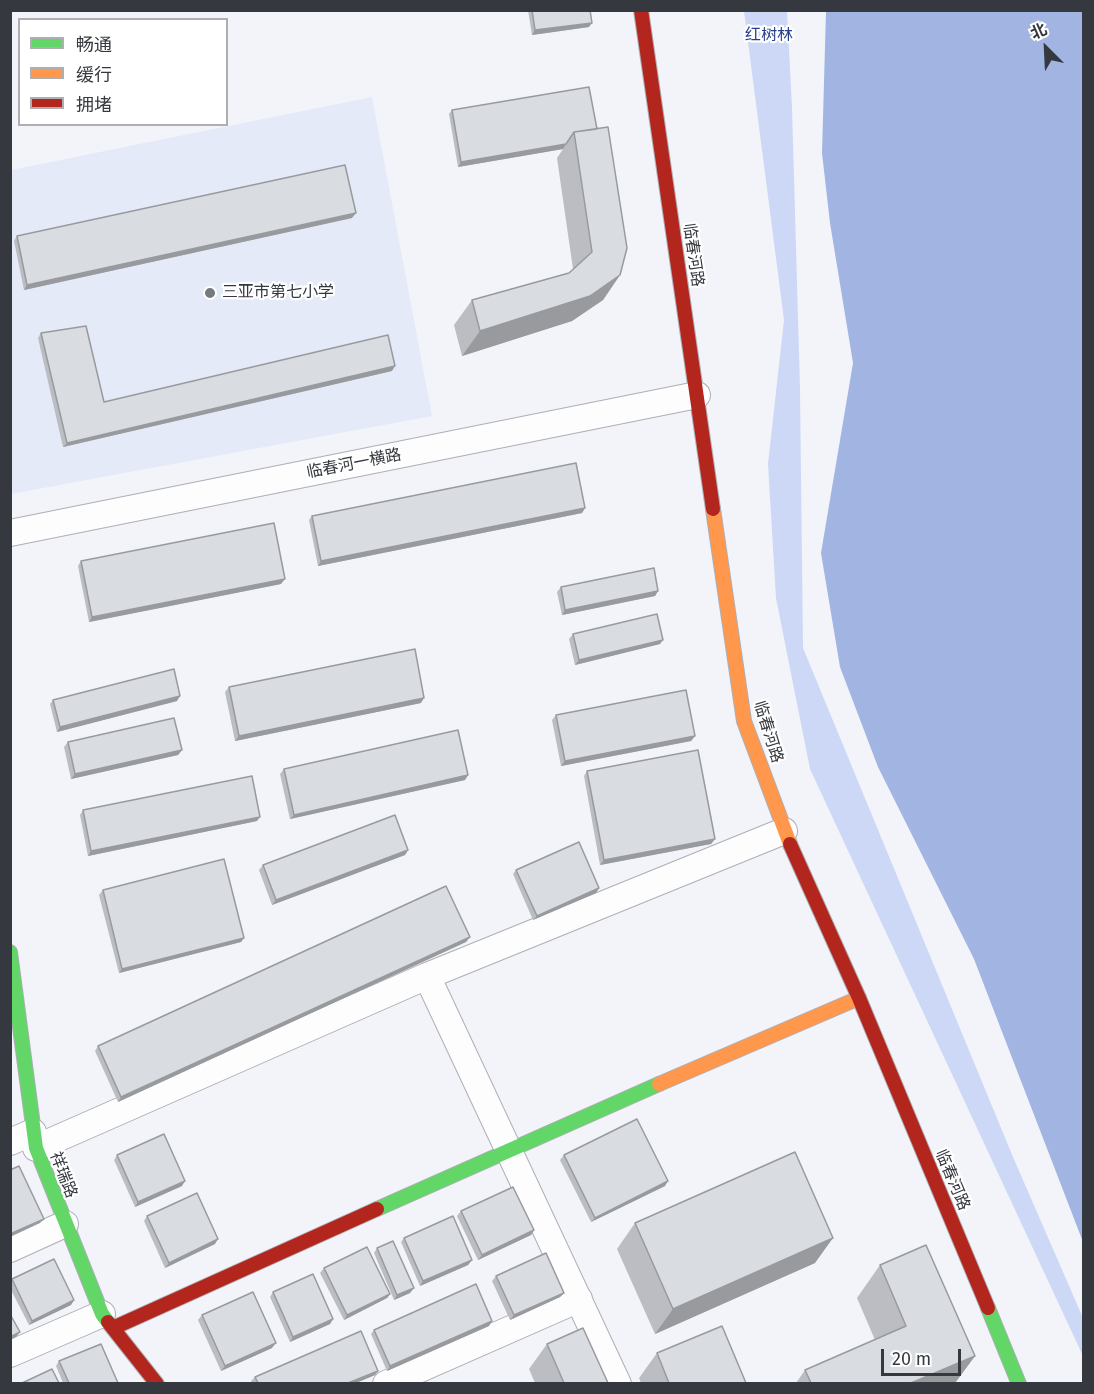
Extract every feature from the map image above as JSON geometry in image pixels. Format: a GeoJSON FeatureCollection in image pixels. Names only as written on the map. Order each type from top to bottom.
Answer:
{"type":"FeatureCollection","features":[{"type":"Feature","properties":{"kind":"street","name":"临春河路"},"geometry":{"type":"LineString","coordinates":[[641,10],[744,721],[784,831],[859,999],[1019,1383]]}},
{"type":"Feature","properties":{"kind":"street","name":"临春河一横路"},"geometry":{"type":"LineString","coordinates":[[10,533],[697,395]]}},
{"type":"Feature","properties":{"kind":"street"},"geometry":{"type":"LineString","coordinates":[[26,1141],[784,831]]}},
{"type":"Feature","properties":{"kind":"street","name":"祥瑞路"},"geometry":{"type":"LineString","coordinates":[[10,952],[26,1141],[107,1321],[157,1383]]}},
{"type":"Feature","properties":{"kind":"street"},"geometry":{"type":"LineString","coordinates":[[427,976],[618,1383]]}},
{"type":"Feature","properties":{"kind":"street"},"geometry":{"type":"LineString","coordinates":[[10,1354],[107,1321],[859,999]]}},
{"type":"Feature","properties":{"kind":"street"},"geometry":{"type":"LineString","coordinates":[[10,1249],[65,1224]]}},
{"type":"Feature","properties":{"kind":"street"},"geometry":{"type":"LineString","coordinates":[[386,1383],[579,1299]]}},
{"type":"Feature","properties":{"kind":"shaded area"},"geometry":{"type":"Polygon","coordinates":[[[826,11],[1083,11],[1083,1242],[974,959],[878,767],[840,667],[821,553],[853,363],[830,223],[822,153],[826,11]]]}},
{"type":"Feature","properties":{"kind":"shaded area","name":"三亚市第七小学"},"geometry":{"type":"Polygon","coordinates":[[[372,97],[432,416],[11,494],[11,170],[372,97]]]}},
{"type":"Feature","properties":{"kind":"green space","name":"红树林"},"geometry":{"type":"Polygon","coordinates":[[[744,11],[787,11],[800,388],[803,648],[1013,1157],[1083,1318],[1083,1356],[810,769],[776,598],[768,464],[784,320],[744,11]]]}},
{"type":"Feature","properties":{"kind":"building"},"geometry":{"type":"Polygon","coordinates":[[[532,10],[590,10],[592,23],[535,30],[532,10]]]}},
{"type":"Feature","properties":{"kind":"building"},"geometry":{"type":"Polygon","coordinates":[[[589,87],[597,129],[574,132],[566,144],[461,162],[452,110],[589,87]]]}},
{"type":"Feature","properties":{"kind":"building"},"geometry":{"type":"Polygon","coordinates":[[[608,127],[627,248],[620,275],[590,296],[480,331],[472,300],[569,273],[592,252],[574,132],[608,127]]]}},
{"type":"Feature","properties":{"kind":"building"},"geometry":{"type":"Polygon","coordinates":[[[345,165],[356,213],[27,285],[17,236],[345,165]]]}},
{"type":"Feature","properties":{"kind":"building"},"geometry":{"type":"Polygon","coordinates":[[[86,326],[104,402],[388,335],[395,366],[67,443],[41,333],[86,326]]]}},
{"type":"Feature","properties":{"kind":"building"},"geometry":{"type":"Polygon","coordinates":[[[576,463],[585,508],[321,561],[312,516],[576,463]]]}},
{"type":"Feature","properties":{"kind":"building"},"geometry":{"type":"Polygon","coordinates":[[[274,523],[285,579],[92,617],[81,561],[274,523]]]}},
{"type":"Feature","properties":{"kind":"building"},"geometry":{"type":"Polygon","coordinates":[[[654,568],[658,591],[565,610],[561,587],[654,568]]]}},
{"type":"Feature","properties":{"kind":"building"},"geometry":{"type":"Polygon","coordinates":[[[657,614],[663,640],[579,660],[573,634],[657,614]]]}},
{"type":"Feature","properties":{"kind":"building"},"geometry":{"type":"Polygon","coordinates":[[[415,649],[424,698],[239,736],[229,687],[415,649]]]}},
{"type":"Feature","properties":{"kind":"building"},"geometry":{"type":"Polygon","coordinates":[[[174,669],[180,696],[60,727],[53,700],[174,669]]]}},
{"type":"Feature","properties":{"kind":"building"},"geometry":{"type":"Polygon","coordinates":[[[686,690],[695,736],[565,761],[556,715],[686,690]]]}},
{"type":"Feature","properties":{"kind":"building"},"geometry":{"type":"Polygon","coordinates":[[[174,718],[182,750],[75,774],[68,742],[174,718]]]}},
{"type":"Feature","properties":{"kind":"building"},"geometry":{"type":"Polygon","coordinates":[[[458,730],[468,775],[294,815],[284,769],[458,730]]]}},
{"type":"Feature","properties":{"kind":"building"},"geometry":{"type":"Polygon","coordinates":[[[698,750],[715,839],[604,860],[587,771],[698,750]]]}},
{"type":"Feature","properties":{"kind":"building"},"geometry":{"type":"Polygon","coordinates":[[[252,776],[260,817],[91,851],[83,810],[252,776]]]}},
{"type":"Feature","properties":{"kind":"building"},"geometry":{"type":"Polygon","coordinates":[[[395,815],[408,850],[276,900],[263,865],[395,815]]]}},
{"type":"Feature","properties":{"kind":"building"},"geometry":{"type":"Polygon","coordinates":[[[579,842],[599,888],[537,916],[516,870],[579,842]]]}},
{"type":"Feature","properties":{"kind":"building"},"geometry":{"type":"Polygon","coordinates":[[[224,859],[244,938],[122,969],[103,890],[224,859]]]}},
{"type":"Feature","properties":{"kind":"building"},"geometry":{"type":"Polygon","coordinates":[[[446,886],[470,937],[121,1097],[98,1046],[446,886]]]}},
{"type":"Feature","properties":{"kind":"building"},"geometry":{"type":"Polygon","coordinates":[[[637,1119],[668,1181],[595,1218],[564,1155],[637,1119]]]}},
{"type":"Feature","properties":{"kind":"building"},"geometry":{"type":"Polygon","coordinates":[[[164,1134],[185,1181],[138,1202],[117,1155],[164,1134]]]}},
{"type":"Feature","properties":{"kind":"building"},"geometry":{"type":"Polygon","coordinates":[[[795,1152],[833,1238],[673,1309],[635,1223],[795,1152]]]}},
{"type":"Feature","properties":{"kind":"building"},"geometry":{"type":"Polygon","coordinates":[[[19,1166],[44,1219],[10,1234],[10,1170],[19,1166]]]}},
{"type":"Feature","properties":{"kind":"building"},"geometry":{"type":"Polygon","coordinates":[[[513,1187],[534,1230],[482,1255],[461,1211],[513,1187]]]}},
{"type":"Feature","properties":{"kind":"building"},"geometry":{"type":"Polygon","coordinates":[[[197,1193],[218,1239],[169,1263],[147,1216],[197,1193]]]}},
{"type":"Feature","properties":{"kind":"building"},"geometry":{"type":"Polygon","coordinates":[[[453,1216],[472,1260],[423,1281],[404,1238],[453,1216]]]}},
{"type":"Feature","properties":{"kind":"building"},"geometry":{"type":"Polygon","coordinates":[[[393,1241],[414,1288],[397,1295],[377,1248],[393,1241]]]}},
{"type":"Feature","properties":{"kind":"building"},"geometry":{"type":"Polygon","coordinates":[[[926,1245],[975,1356],[911,1383],[811,1383],[805,1370],[906,1326],[880,1265],[926,1245]]]}},
{"type":"Feature","properties":{"kind":"building"},"geometry":{"type":"Polygon","coordinates":[[[367,1247],[390,1294],[347,1315],[324,1268],[367,1247]]]}},
{"type":"Feature","properties":{"kind":"building"},"geometry":{"type":"Polygon","coordinates":[[[546,1253],[564,1293],[514,1315],[496,1276],[546,1253]]]}},
{"type":"Feature","properties":{"kind":"building"},"geometry":{"type":"Polygon","coordinates":[[[54,1259],[74,1300],[32,1321],[12,1279],[54,1259]]]}},
{"type":"Feature","properties":{"kind":"building"},"geometry":{"type":"Polygon","coordinates":[[[313,1274],[333,1319],[293,1337],[273,1292],[313,1274]]]}},
{"type":"Feature","properties":{"kind":"building"},"geometry":{"type":"Polygon","coordinates":[[[476,1284],[492,1321],[390,1366],[374,1330],[476,1284]]]}},
{"type":"Feature","properties":{"kind":"building"},"geometry":{"type":"Polygon","coordinates":[[[253,1292],[276,1343],[225,1366],[202,1315],[253,1292]]]}},
{"type":"Feature","properties":{"kind":"building"},"geometry":{"type":"Polygon","coordinates":[[[10,1314],[20,1332],[10,1337],[10,1314]]]}},
{"type":"Feature","properties":{"kind":"building"},"geometry":{"type":"Polygon","coordinates":[[[722,1326],[746,1383],[669,1383],[657,1353],[722,1326]]]}},
{"type":"Feature","properties":{"kind":"building"},"geometry":{"type":"Polygon","coordinates":[[[583,1328],[608,1383],[564,1383],[547,1344],[583,1328]]]}},
{"type":"Feature","properties":{"kind":"building"},"geometry":{"type":"Polygon","coordinates":[[[361,1331],[378,1371],[348,1383],[258,1383],[255,1377],[361,1331]]]}},
{"type":"Feature","properties":{"kind":"building"},"geometry":{"type":"Polygon","coordinates":[[[101,1344],[118,1383],[69,1383],[59,1361],[101,1344]]]}},
{"type":"Feature","properties":{"kind":"building"},"geometry":{"type":"Polygon","coordinates":[[[52,1369],[59,1383],[22,1383],[52,1369]]]}},
{"type":"Feature","properties":{"kind":"traffic: fast"},"geometry":{"type":"LineString","coordinates":[[10,952],[36,1148],[102,1314],[108,1322]]}},
{"type":"Feature","properties":{"kind":"traffic: fast"},"geometry":{"type":"LineString","coordinates":[[377,1209],[659,1084]]}},
{"type":"Feature","properties":{"kind":"traffic: fast"},"geometry":{"type":"LineString","coordinates":[[988,1308],[1019,1384]]}},
{"type":"Feature","properties":{"kind":"traffic: slow"},"geometry":{"type":"LineString","coordinates":[[713,509],[744,721],[790,844]]}},
{"type":"Feature","properties":{"kind":"traffic: slow"},"geometry":{"type":"LineString","coordinates":[[659,1084],[859,998]]}},
{"type":"Feature","properties":{"kind":"traffic: jam"},"geometry":{"type":"LineString","coordinates":[[641,10],[713,509]]}},
{"type":"Feature","properties":{"kind":"traffic: jam"},"geometry":{"type":"LineString","coordinates":[[790,844],[859,998],[988,1308]]}},
{"type":"Feature","properties":{"kind":"traffic: jam"},"geometry":{"type":"LineString","coordinates":[[113,1328],[377,1209]]}},
{"type":"Feature","properties":{"kind":"traffic: jam"},"geometry":{"type":"LineString","coordinates":[[108,1322],[157,1384]]}},
{"type":"Feature","properties":{"kind":"place","name":"三亚市第七小学"},"geometry":{"type":"Point","coordinates":[210,293]}}]}
